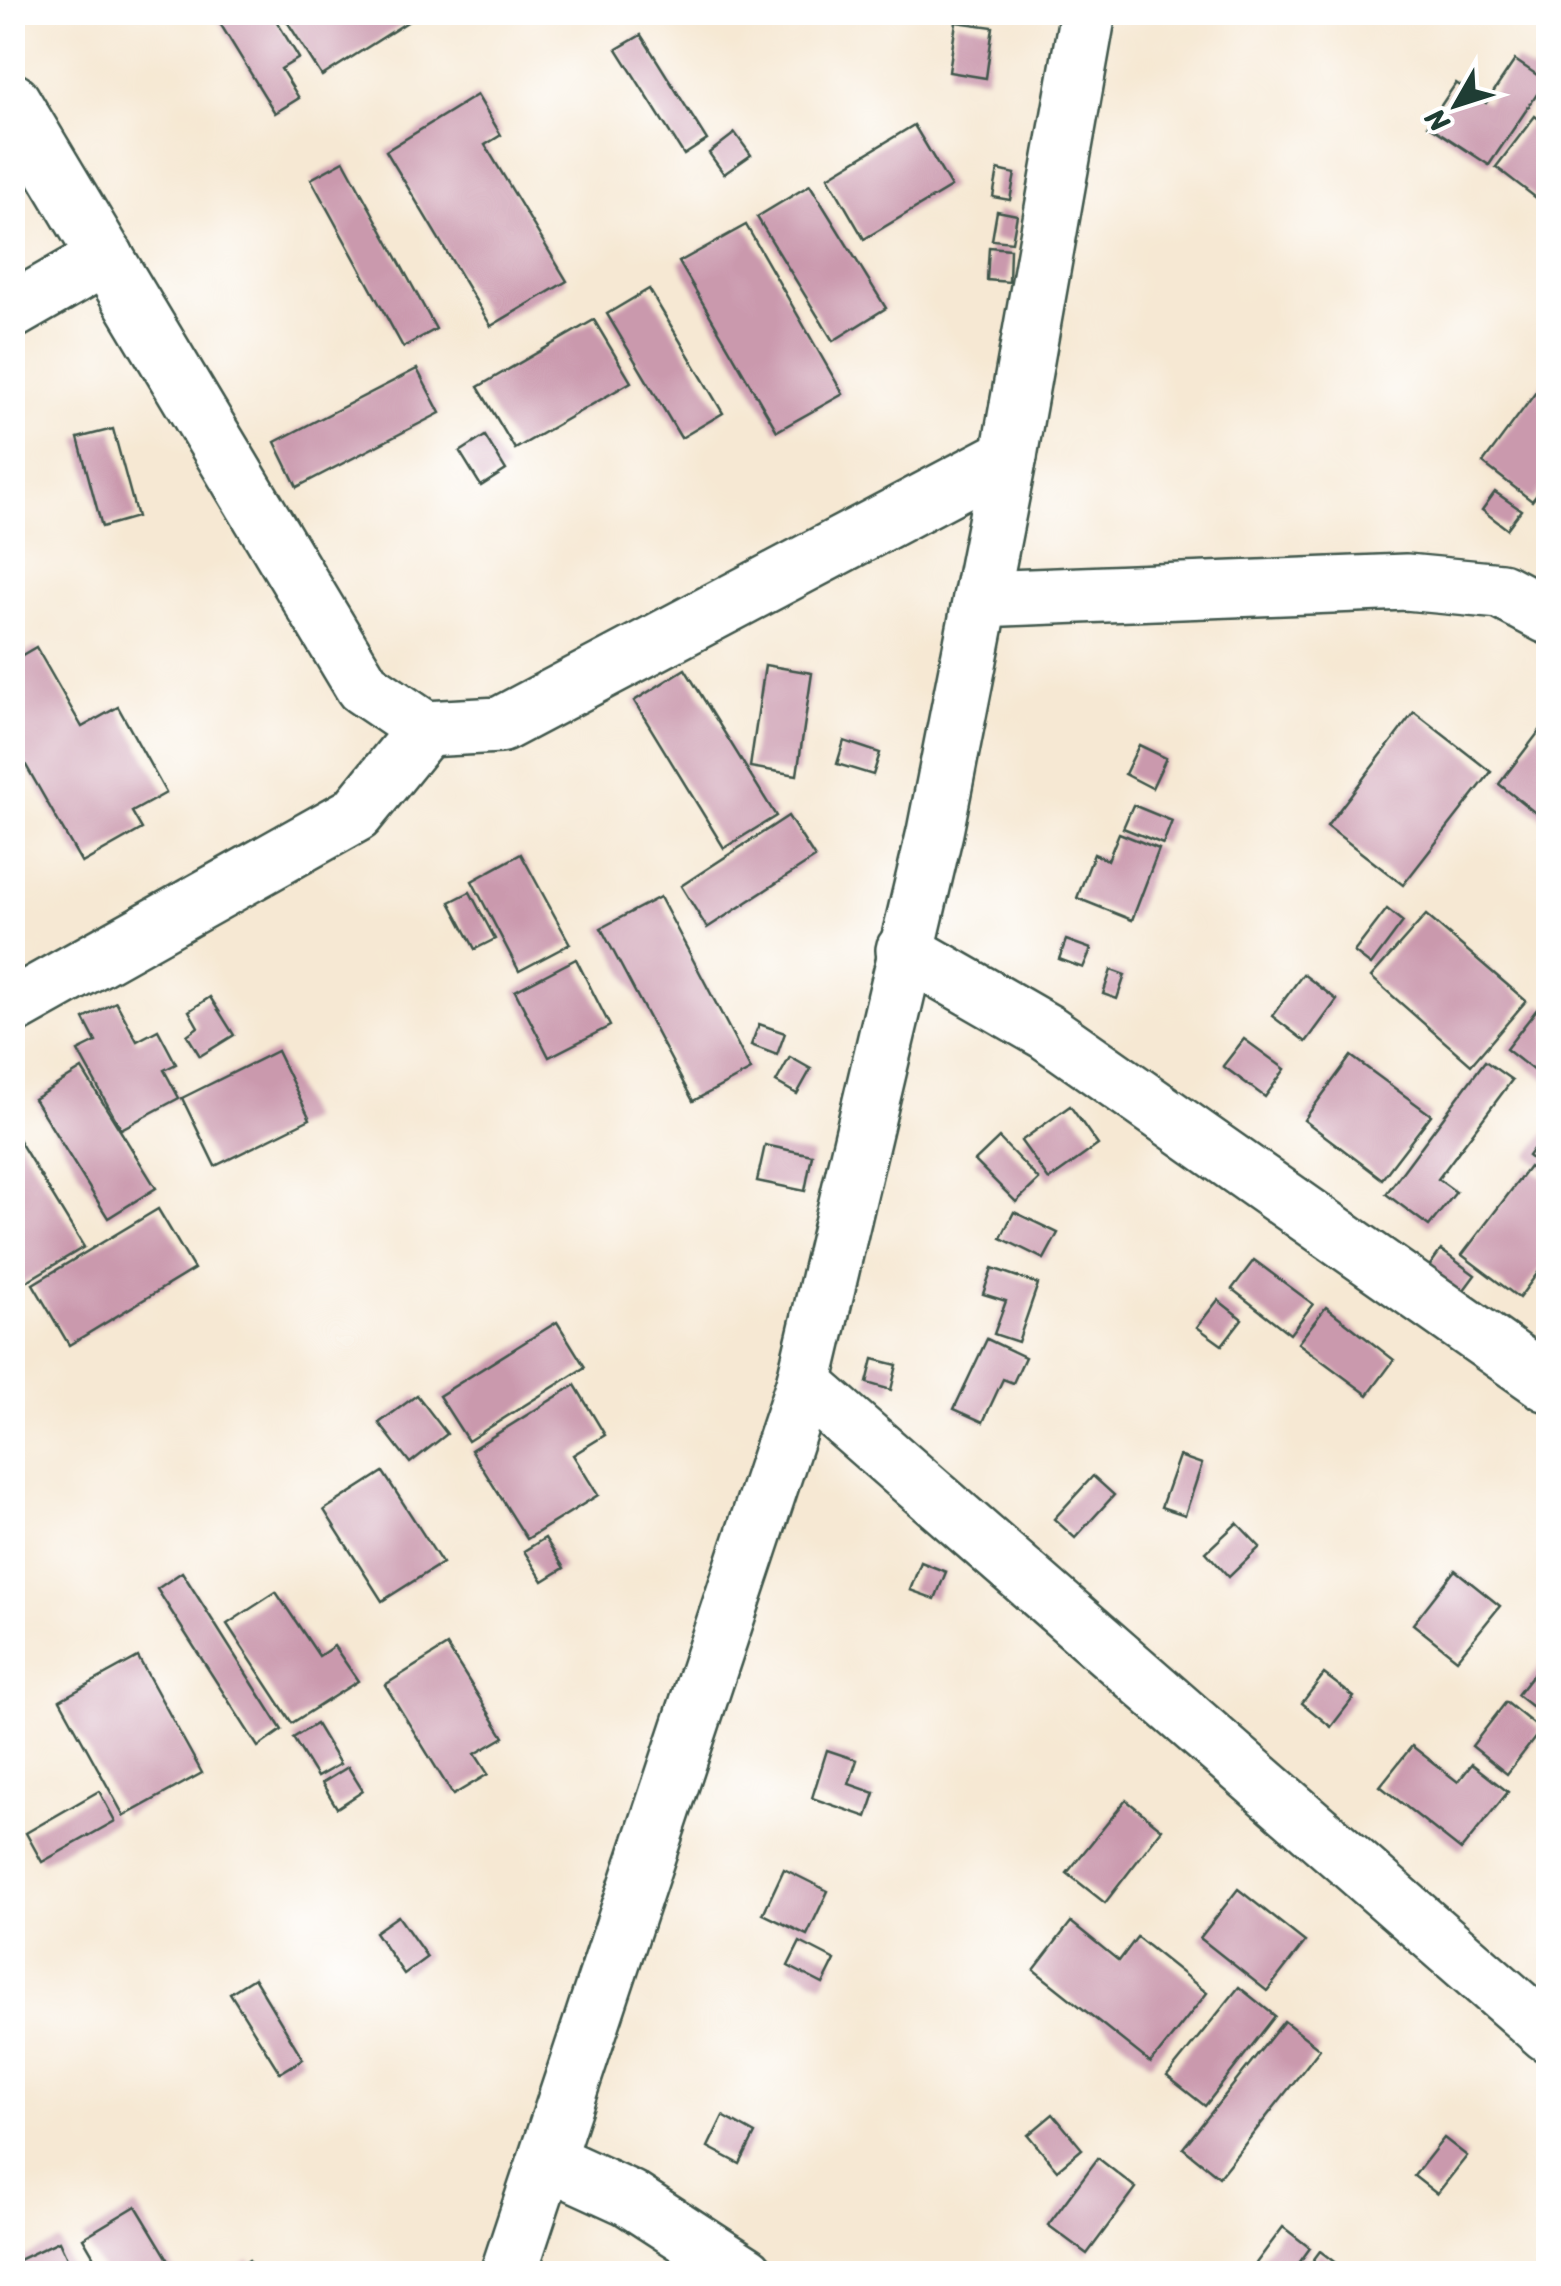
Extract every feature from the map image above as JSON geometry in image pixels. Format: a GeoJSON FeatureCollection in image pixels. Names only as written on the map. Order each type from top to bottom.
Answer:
{"type":"FeatureCollection","features":[{"type":"Feature","properties":{"kind":"street"},"geometry":{"type":"LineString","coordinates":[[508,2274],[804,1384],[935,832],[1010,456],[1088,12]]}},
{"type":"Feature","properties":{"kind":"street"},"geometry":{"type":"LineString","coordinates":[[12,101],[362,688],[425,729],[500,725],[1010,456]]}},
{"type":"Feature","properties":{"kind":"street"},"geometry":{"type":"LineString","coordinates":[[12,311],[106,257]]}},
{"type":"Feature","properties":{"kind":"street"},"geometry":{"type":"LineString","coordinates":[[982,599],[1406,582],[1502,591],[1548,616]]}},
{"type":"Feature","properties":{"kind":"street"},"geometry":{"type":"LineString","coordinates":[[12,1008],[356,814],[425,729]]}},
{"type":"Feature","properties":{"kind":"street"},"geometry":{"type":"LineString","coordinates":[[904,950],[1047,1032],[1543,1368]]}},
{"type":"Feature","properties":{"kind":"street"},"geometry":{"type":"LineString","coordinates":[[804,1384],[1548,2034]]}},
{"type":"Feature","properties":{"kind":"street"},"geometry":{"type":"LineString","coordinates":[[548,2160],[629,2198],[746,2274]]}},
{"type":"Feature","properties":{"kind":"building"},"geometry":{"type":"Polygon","coordinates":[[[213,12],[271,12],[299,58],[281,69],[299,98],[275,113],[213,12]]]}},
{"type":"Feature","properties":{"kind":"building"},"geometry":{"type":"Polygon","coordinates":[[[281,12],[408,12],[412,19],[322,76],[281,12]]]}},
{"type":"Feature","properties":{"kind":"building"},"geometry":{"type":"Polygon","coordinates":[[[956,22],[993,27],[986,78],[949,72],[956,22]]]}},
{"type":"Feature","properties":{"kind":"building"},"geometry":{"type":"Polygon","coordinates":[[[641,35],[707,140],[684,155],[617,49],[641,35]]]}},
{"type":"Feature","properties":{"kind":"building"},"geometry":{"type":"Polygon","coordinates":[[[1515,60],[1546,81],[1489,165],[1428,125],[1456,83],[1486,103],[1515,60]]]}},
{"type":"Feature","properties":{"kind":"building"},"geometry":{"type":"Polygon","coordinates":[[[477,95],[501,135],[485,145],[567,281],[491,326],[386,151],[477,95]]]}},
{"type":"Feature","properties":{"kind":"building"},"geometry":{"type":"Polygon","coordinates":[[[1535,116],[1548,126],[1548,207],[1496,167],[1535,116]]]}},
{"type":"Feature","properties":{"kind":"building"},"geometry":{"type":"Polygon","coordinates":[[[914,125],[951,187],[864,239],[828,177],[914,125]]]}},
{"type":"Feature","properties":{"kind":"building"},"geometry":{"type":"Polygon","coordinates":[[[735,133],[751,155],[724,174],[709,153],[735,133]]]}},
{"type":"Feature","properties":{"kind":"building"},"geometry":{"type":"Polygon","coordinates":[[[344,161],[436,329],[403,347],[311,179],[344,161]]]}},
{"type":"Feature","properties":{"kind":"building"},"geometry":{"type":"Polygon","coordinates":[[[998,170],[1015,174],[1010,200],[993,197],[998,170]]]}},
{"type":"Feature","properties":{"kind":"building"},"geometry":{"type":"Polygon","coordinates":[[[810,185],[886,308],[833,341],[757,217],[810,185]]]}},
{"type":"Feature","properties":{"kind":"building"},"geometry":{"type":"Polygon","coordinates":[[[997,211],[1017,215],[1012,242],[992,240],[997,211]]]}},
{"type":"Feature","properties":{"kind":"building"},"geometry":{"type":"Polygon","coordinates":[[[746,225],[843,394],[777,431],[679,262],[746,225]]]}},
{"type":"Feature","properties":{"kind":"building"},"geometry":{"type":"Polygon","coordinates":[[[989,247],[1010,249],[1009,282],[987,280],[989,247]]]}},
{"type":"Feature","properties":{"kind":"building"},"geometry":{"type":"Polygon","coordinates":[[[649,289],[723,413],[681,438],[607,314],[649,289]]]}},
{"type":"Feature","properties":{"kind":"building"},"geometry":{"type":"Polygon","coordinates":[[[594,320],[631,382],[515,449],[478,387],[594,320]]]}},
{"type":"Feature","properties":{"kind":"building"},"geometry":{"type":"Polygon","coordinates":[[[417,369],[440,413],[297,487],[275,442],[417,369]]]}},
{"type":"Feature","properties":{"kind":"building"},"geometry":{"type":"Polygon","coordinates":[[[1548,376],[1548,480],[1532,501],[1483,463],[1548,376]]]}},
{"type":"Feature","properties":{"kind":"building"},"geometry":{"type":"Polygon","coordinates":[[[113,429],[137,517],[102,527],[78,438],[113,429]]]}},
{"type":"Feature","properties":{"kind":"building"},"geometry":{"type":"Polygon","coordinates":[[[485,436],[506,470],[481,486],[460,452],[485,436]]]}},
{"type":"Feature","properties":{"kind":"building"},"geometry":{"type":"Polygon","coordinates":[[[1495,492],[1521,510],[1507,529],[1482,510],[1495,492]]]}},
{"type":"Feature","properties":{"kind":"building"},"geometry":{"type":"Polygon","coordinates":[[[36,647],[82,727],[118,707],[166,793],[132,812],[142,829],[82,863],[12,741],[12,661],[36,647]]]}},
{"type":"Feature","properties":{"kind":"building"},"geometry":{"type":"Polygon","coordinates":[[[765,665],[812,673],[797,775],[750,767],[765,665]]]}},
{"type":"Feature","properties":{"kind":"building"},"geometry":{"type":"Polygon","coordinates":[[[685,669],[776,816],[724,848],[634,701],[685,669]]]}},
{"type":"Feature","properties":{"kind":"building"},"geometry":{"type":"Polygon","coordinates":[[[1414,712],[1491,772],[1403,885],[1327,826],[1414,712]]]}},
{"type":"Feature","properties":{"kind":"building"},"geometry":{"type":"Polygon","coordinates":[[[1548,720],[1548,823],[1499,784],[1548,720]]]}},
{"type":"Feature","properties":{"kind":"building"},"geometry":{"type":"Polygon","coordinates":[[[844,741],[880,753],[873,775],[837,764],[844,741]]]}},
{"type":"Feature","properties":{"kind":"building"},"geometry":{"type":"Polygon","coordinates":[[[1139,745],[1166,758],[1152,788],[1125,774],[1139,745]]]}},
{"type":"Feature","properties":{"kind":"building"},"geometry":{"type":"Polygon","coordinates":[[[1133,805],[1172,821],[1163,844],[1123,828],[1133,805]]]}},
{"type":"Feature","properties":{"kind":"building"},"geometry":{"type":"Polygon","coordinates":[[[788,816],[815,858],[707,928],[681,886],[788,816]]]}},
{"type":"Feature","properties":{"kind":"building"},"geometry":{"type":"Polygon","coordinates":[[[1119,833],[1159,849],[1132,920],[1077,898],[1094,854],[1108,860],[1119,833]]]}},
{"type":"Feature","properties":{"kind":"building"},"geometry":{"type":"Polygon","coordinates":[[[521,854],[570,944],[519,971],[472,881],[521,854]]]}},
{"type":"Feature","properties":{"kind":"building"},"geometry":{"type":"Polygon","coordinates":[[[470,892],[495,939],[475,949],[450,902],[470,892]]]}},
{"type":"Feature","properties":{"kind":"building"},"geometry":{"type":"Polygon","coordinates":[[[660,897],[751,1070],[693,1101],[601,928],[660,897]]]}},
{"type":"Feature","properties":{"kind":"building"},"geometry":{"type":"Polygon","coordinates":[[[1387,909],[1403,922],[1371,965],[1354,952],[1387,909]]]}},
{"type":"Feature","properties":{"kind":"building"},"geometry":{"type":"Polygon","coordinates":[[[1426,915],[1526,1001],[1471,1065],[1371,977],[1426,915]]]}},
{"type":"Feature","properties":{"kind":"building"},"geometry":{"type":"Polygon","coordinates":[[[1066,940],[1091,949],[1083,968],[1059,959],[1066,940]]]}},
{"type":"Feature","properties":{"kind":"building"},"geometry":{"type":"Polygon","coordinates":[[[576,959],[610,1026],[549,1057],[515,991],[576,959]]]}},
{"type":"Feature","properties":{"kind":"building"},"geometry":{"type":"Polygon","coordinates":[[[1111,970],[1125,975],[1117,999],[1103,994],[1111,970]]]}},
{"type":"Feature","properties":{"kind":"building"},"geometry":{"type":"Polygon","coordinates":[[[1303,974],[1337,1000],[1306,1042],[1272,1016],[1303,974]]]}},
{"type":"Feature","properties":{"kind":"building"},"geometry":{"type":"Polygon","coordinates":[[[210,997],[234,1035],[200,1056],[187,1035],[198,1027],[189,1011],[210,997]]]}},
{"type":"Feature","properties":{"kind":"building"},"geometry":{"type":"Polygon","coordinates":[[[116,1002],[137,1041],[158,1030],[176,1064],[164,1070],[179,1098],[121,1129],[78,1051],[96,1042],[84,1019],[116,1002]]]}},
{"type":"Feature","properties":{"kind":"building"},"geometry":{"type":"Polygon","coordinates":[[[1541,1004],[1548,1010],[1548,1082],[1506,1049],[1541,1004]]]}},
{"type":"Feature","properties":{"kind":"building"},"geometry":{"type":"Polygon","coordinates":[[[759,1024],[785,1033],[777,1055],[751,1045],[759,1024]]]}},
{"type":"Feature","properties":{"kind":"building"},"geometry":{"type":"Polygon","coordinates":[[[1244,1039],[1285,1069],[1265,1097],[1223,1066],[1244,1039]]]}},
{"type":"Feature","properties":{"kind":"building"},"geometry":{"type":"Polygon","coordinates":[[[277,1051],[310,1119],[215,1166],[182,1098],[277,1051]]]}},
{"type":"Feature","properties":{"kind":"building"},"geometry":{"type":"Polygon","coordinates":[[[1351,1056],[1431,1115],[1382,1179],[1304,1120],[1351,1056]]]}},
{"type":"Feature","properties":{"kind":"building"},"geometry":{"type":"Polygon","coordinates":[[[790,1057],[811,1069],[797,1094],[776,1082],[790,1057]]]}},
{"type":"Feature","properties":{"kind":"building"},"geometry":{"type":"Polygon","coordinates":[[[1485,1061],[1512,1080],[1438,1179],[1456,1192],[1429,1226],[1386,1194],[1485,1061]]]}},
{"type":"Feature","properties":{"kind":"building"},"geometry":{"type":"Polygon","coordinates":[[[82,1069],[156,1188],[108,1218],[34,1099],[82,1069]]]}},
{"type":"Feature","properties":{"kind":"building"},"geometry":{"type":"Polygon","coordinates":[[[1070,1106],[1098,1145],[1049,1180],[1021,1141],[1070,1106]]]}},
{"type":"Feature","properties":{"kind":"building"},"geometry":{"type":"Polygon","coordinates":[[[12,1129],[84,1247],[12,1290],[12,1129]]]}},
{"type":"Feature","properties":{"kind":"building"},"geometry":{"type":"Polygon","coordinates":[[[1548,1129],[1548,1172],[1528,1156],[1548,1129]]]}},
{"type":"Feature","properties":{"kind":"building"},"geometry":{"type":"Polygon","coordinates":[[[999,1138],[1039,1180],[1016,1202],[975,1161],[999,1138]]]}},
{"type":"Feature","properties":{"kind":"building"},"geometry":{"type":"Polygon","coordinates":[[[765,1145],[812,1155],[805,1191],[757,1181],[765,1145]]]}},
{"type":"Feature","properties":{"kind":"building"},"geometry":{"type":"Polygon","coordinates":[[[1529,1167],[1548,1181],[1548,1259],[1519,1298],[1462,1255],[1529,1167]]]}},
{"type":"Feature","properties":{"kind":"building"},"geometry":{"type":"Polygon","coordinates":[[[158,1209],[194,1269],[69,1345],[33,1284],[158,1209]]]}},
{"type":"Feature","properties":{"kind":"building"},"geometry":{"type":"Polygon","coordinates":[[[1014,1212],[1058,1233],[1044,1259],[1001,1238],[1014,1212]]]}},
{"type":"Feature","properties":{"kind":"building"},"geometry":{"type":"Polygon","coordinates":[[[1441,1250],[1475,1275],[1458,1298],[1425,1272],[1441,1250]]]}},
{"type":"Feature","properties":{"kind":"building"},"geometry":{"type":"Polygon","coordinates":[[[1254,1260],[1313,1304],[1290,1334],[1232,1289],[1254,1260]]]}},
{"type":"Feature","properties":{"kind":"building"},"geometry":{"type":"Polygon","coordinates":[[[992,1268],[1038,1284],[1018,1342],[994,1334],[1006,1301],[983,1294],[992,1268]]]}},
{"type":"Feature","properties":{"kind":"building"},"geometry":{"type":"Polygon","coordinates":[[[1218,1300],[1242,1319],[1222,1345],[1197,1327],[1218,1300]]]}},
{"type":"Feature","properties":{"kind":"building"},"geometry":{"type":"Polygon","coordinates":[[[1326,1307],[1394,1360],[1368,1395],[1298,1343],[1326,1307]]]}},
{"type":"Feature","properties":{"kind":"building"},"geometry":{"type":"Polygon","coordinates":[[[557,1322],[585,1367],[468,1441],[439,1396],[557,1322]]]}},
{"type":"Feature","properties":{"kind":"building"},"geometry":{"type":"Polygon","coordinates":[[[987,1339],[1025,1357],[1013,1383],[1003,1379],[983,1422],[954,1409],[987,1339]]]}},
{"type":"Feature","properties":{"kind":"building"},"geometry":{"type":"Polygon","coordinates":[[[873,1359],[897,1365],[891,1390],[867,1383],[873,1359]]]}},
{"type":"Feature","properties":{"kind":"building"},"geometry":{"type":"Polygon","coordinates":[[[575,1385],[605,1435],[573,1455],[598,1495],[527,1539],[471,1450],[575,1385]]]}},
{"type":"Feature","properties":{"kind":"building"},"geometry":{"type":"Polygon","coordinates":[[[417,1395],[447,1434],[410,1463],[379,1423],[417,1395]]]}},
{"type":"Feature","properties":{"kind":"building"},"geometry":{"type":"Polygon","coordinates":[[[1179,1456],[1202,1464],[1185,1515],[1161,1507],[1179,1456]]]}},
{"type":"Feature","properties":{"kind":"building"},"geometry":{"type":"Polygon","coordinates":[[[383,1472],[442,1563],[382,1601],[324,1510],[383,1472]]]}},
{"type":"Feature","properties":{"kind":"building"},"geometry":{"type":"Polygon","coordinates":[[[1093,1476],[1114,1495],[1075,1538],[1054,1519],[1093,1476]]]}},
{"type":"Feature","properties":{"kind":"building"},"geometry":{"type":"Polygon","coordinates":[[[1237,1523],[1260,1547],[1229,1577],[1206,1552],[1237,1523]]]}},
{"type":"Feature","properties":{"kind":"building"},"geometry":{"type":"Polygon","coordinates":[[[545,1538],[564,1568],[543,1581],[524,1551],[545,1538]]]}},
{"type":"Feature","properties":{"kind":"building"},"geometry":{"type":"Polygon","coordinates":[[[921,1562],[946,1572],[935,1599],[910,1590],[921,1562]]]}},
{"type":"Feature","properties":{"kind":"building"},"geometry":{"type":"Polygon","coordinates":[[[1455,1570],[1500,1606],[1457,1659],[1413,1624],[1455,1570]]]}},
{"type":"Feature","properties":{"kind":"building"},"geometry":{"type":"Polygon","coordinates":[[[182,1572],[282,1730],[258,1747],[157,1589],[182,1572]]]}},
{"type":"Feature","properties":{"kind":"building"},"geometry":{"type":"Polygon","coordinates":[[[276,1592],[319,1656],[334,1646],[358,1681],[292,1723],[227,1624],[276,1592]]]}},
{"type":"Feature","properties":{"kind":"building"},"geometry":{"type":"Polygon","coordinates":[[[447,1646],[504,1737],[475,1754],[488,1774],[453,1795],[385,1685],[447,1646]]]}},
{"type":"Feature","properties":{"kind":"building"},"geometry":{"type":"Polygon","coordinates":[[[1548,1655],[1548,1704],[1541,1714],[1517,1695],[1548,1655]]]}},
{"type":"Feature","properties":{"kind":"building"},"geometry":{"type":"Polygon","coordinates":[[[138,1657],[202,1773],[124,1816],[60,1700],[138,1657]]]}},
{"type":"Feature","properties":{"kind":"building"},"geometry":{"type":"Polygon","coordinates":[[[1324,1674],[1354,1697],[1331,1727],[1302,1703],[1324,1674]]]}},
{"type":"Feature","properties":{"kind":"building"},"geometry":{"type":"Polygon","coordinates":[[[1506,1702],[1541,1730],[1507,1774],[1472,1746],[1506,1702]]]}},
{"type":"Feature","properties":{"kind":"building"},"geometry":{"type":"Polygon","coordinates":[[[316,1724],[340,1764],[317,1777],[293,1738],[316,1724]]]}},
{"type":"Feature","properties":{"kind":"building"},"geometry":{"type":"Polygon","coordinates":[[[1412,1746],[1458,1782],[1472,1764],[1508,1792],[1461,1850],[1380,1786],[1412,1746]]]}},
{"type":"Feature","properties":{"kind":"building"},"geometry":{"type":"Polygon","coordinates":[[[827,1750],[857,1760],[849,1784],[875,1793],[867,1817],[812,1798],[827,1750]]]}},
{"type":"Feature","properties":{"kind":"building"},"geometry":{"type":"Polygon","coordinates":[[[348,1767],[363,1791],[337,1808],[322,1783],[348,1767]]]}},
{"type":"Feature","properties":{"kind":"building"},"geometry":{"type":"Polygon","coordinates":[[[99,1791],[115,1821],[42,1862],[26,1833],[99,1791]]]}},
{"type":"Feature","properties":{"kind":"building"},"geometry":{"type":"Polygon","coordinates":[[[1126,1800],[1162,1829],[1105,1903],[1067,1873],[1126,1800]]]}},
{"type":"Feature","properties":{"kind":"building"},"geometry":{"type":"Polygon","coordinates":[[[784,1869],[828,1891],[807,1935],[763,1914],[784,1869]]]}},
{"type":"Feature","properties":{"kind":"building"},"geometry":{"type":"Polygon","coordinates":[[[1238,1889],[1305,1942],[1267,1991],[1200,1938],[1238,1889]]]}},
{"type":"Feature","properties":{"kind":"building"},"geometry":{"type":"Polygon","coordinates":[[[398,1916],[427,1957],[404,1974],[375,1932],[398,1916]]]}},
{"type":"Feature","properties":{"kind":"building"},"geometry":{"type":"Polygon","coordinates":[[[1071,1922],[1119,1961],[1137,1937],[1207,1993],[1151,2063],[1034,1970],[1071,1922]]]}},
{"type":"Feature","properties":{"kind":"building"},"geometry":{"type":"Polygon","coordinates":[[[800,1942],[835,1960],[823,1984],[788,1966],[800,1942]]]}},
{"type":"Feature","properties":{"kind":"building"},"geometry":{"type":"Polygon","coordinates":[[[254,1978],[303,2059],[280,2073],[230,1993],[254,1978]]]}},
{"type":"Feature","properties":{"kind":"building"},"geometry":{"type":"Polygon","coordinates":[[[1239,1987],[1275,2016],[1205,2106],[1167,2076],[1239,1987]]]}},
{"type":"Feature","properties":{"kind":"building"},"geometry":{"type":"Polygon","coordinates":[[[1284,2021],[1320,2049],[1219,2177],[1183,2148],[1284,2021]]]}},
{"type":"Feature","properties":{"kind":"building"},"geometry":{"type":"Polygon","coordinates":[[[1053,2114],[1082,2149],[1057,2170],[1028,2135],[1053,2114]]]}},
{"type":"Feature","properties":{"kind":"building"},"geometry":{"type":"Polygon","coordinates":[[[723,2116],[755,2134],[740,2164],[708,2147],[723,2116]]]}},
{"type":"Feature","properties":{"kind":"building"},"geometry":{"type":"Polygon","coordinates":[[[1444,2138],[1467,2156],[1437,2194],[1414,2176],[1444,2138]]]}},
{"type":"Feature","properties":{"kind":"building"},"geometry":{"type":"Polygon","coordinates":[[[1098,2158],[1136,2188],[1087,2254],[1048,2225],[1098,2158]]]}},
{"type":"Feature","properties":{"kind":"building"},"geometry":{"type":"Polygon","coordinates":[[[136,2206],[177,2274],[104,2274],[83,2238],[136,2206]]]}},
{"type":"Feature","properties":{"kind":"building"},"geometry":{"type":"Polygon","coordinates":[[[1283,2227],[1310,2248],[1291,2274],[1248,2274],[1283,2227]]]}},
{"type":"Feature","properties":{"kind":"building"},"geometry":{"type":"Polygon","coordinates":[[[59,2241],[72,2269],[62,2274],[20,2274],[14,2262],[59,2241]]]}},
{"type":"Feature","properties":{"kind":"building"},"geometry":{"type":"Polygon","coordinates":[[[1320,2251],[1350,2274],[1303,2274],[1320,2251]]]}},
{"type":"Feature","properties":{"kind":"building"},"geometry":{"type":"Polygon","coordinates":[[[249,2260],[258,2274],[229,2274],[249,2260]]]}}]}
